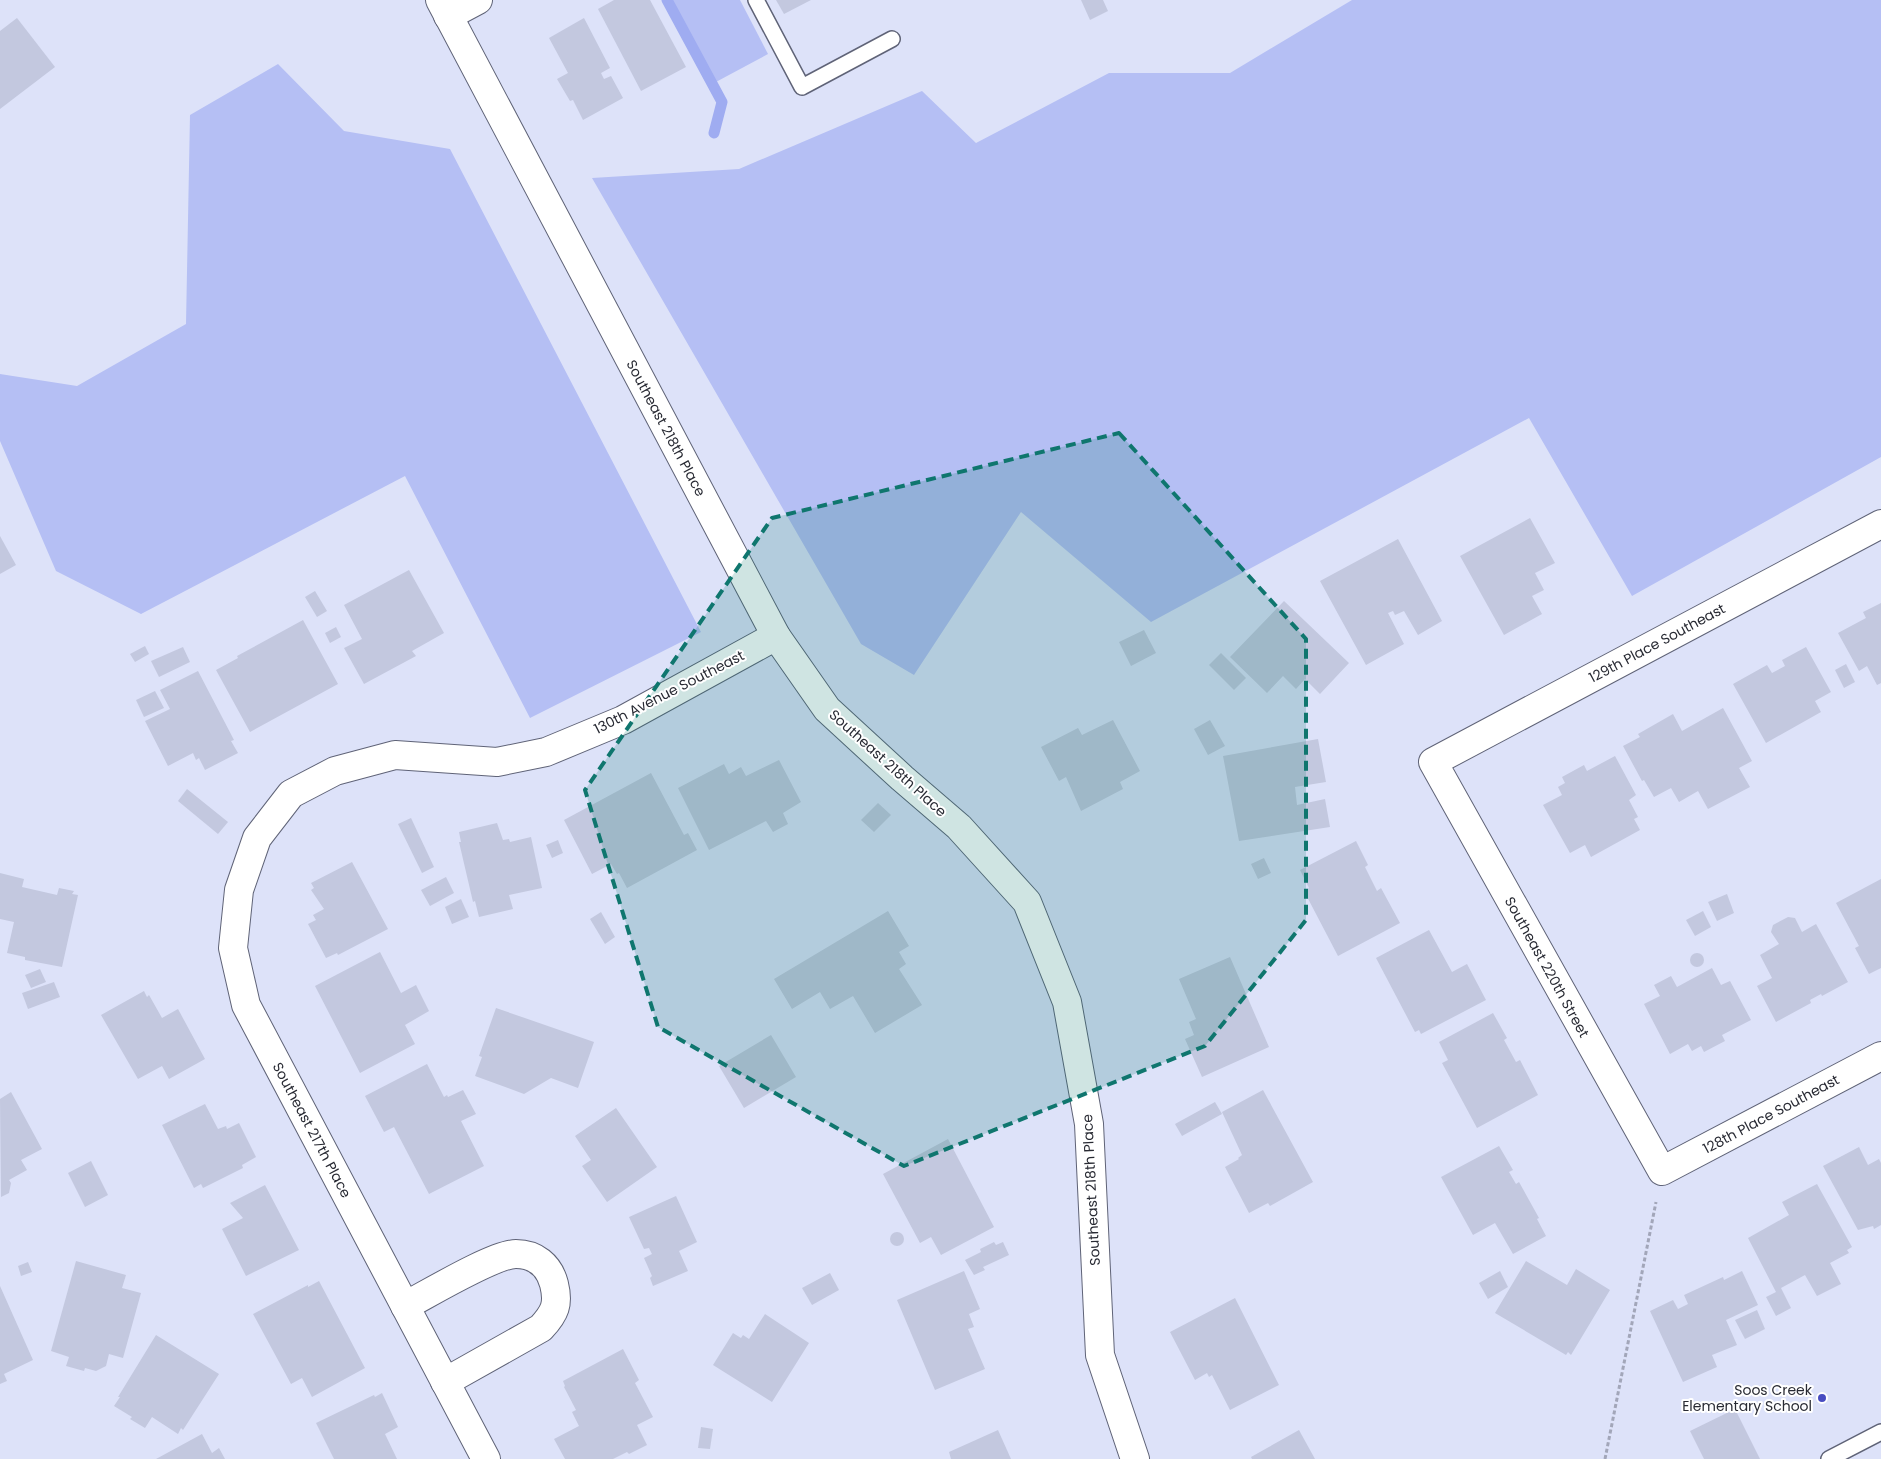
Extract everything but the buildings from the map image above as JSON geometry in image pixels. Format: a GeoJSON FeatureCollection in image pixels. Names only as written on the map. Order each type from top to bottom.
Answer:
{"type":"FeatureCollection","features":[{"type":"Feature","properties":{"kind":"street"},"geometry":{"type":"LineString","coordinates":[[444,8],[478,0]]}},
{"type":"Feature","properties":{"kind":"street","name":"Southeast 218th Place"},"geometry":{"type":"LineString","coordinates":[[444,8],[776,636],[827,709],[959,827],[1026,902],[1067,1002],[1089,1124],[1100,1355],[1134,1459]]}},
{"type":"Feature","properties":{"kind":"street","name":"129th Place Southeast"},"geometry":{"type":"LineString","coordinates":[[1433,762],[1881,524]]}},
{"type":"Feature","properties":{"kind":"street","name":"130th Avenue Southeast"},"geometry":{"type":"LineString","coordinates":[[233,948],[239,890],[257,838],[291,794],[335,771],[395,755],[497,762],[546,752],[623,720],[776,636]]}},
{"type":"Feature","properties":{"kind":"street","name":"Southeast 220th Street"},"geometry":{"type":"LineString","coordinates":[[1433,762],[1662,1171]]}},
{"type":"Feature","properties":{"kind":"street","name":"Southeast 217th Place"},"geometry":{"type":"LineString","coordinates":[[233,948],[246,1005],[486,1459]]}},
{"type":"Feature","properties":{"kind":"street","name":"128th Place Southeast"},"geometry":{"type":"LineString","coordinates":[[1662,1171],[1881,1056]]}},
{"type":"Feature","properties":{"kind":"street"},"geometry":{"type":"LineString","coordinates":[[405,1306],[492,1260],[514,1254],[536,1258],[552,1273],[558,1298],[552,1317],[541,1328],[445,1382]]}},
{"type":"Feature","properties":{"kind":"lane"},"geometry":{"type":"LineString","coordinates":[[756,0],[802,86],[892,39]]}},
{"type":"Feature","properties":{"kind":"lane"},"geometry":{"type":"LineString","coordinates":[[1828,1459],[1881,1432]]}},
{"type":"Feature","properties":{"kind":"path"},"geometry":{"type":"LineString","coordinates":[[1605,1459],[1662,1171]]}},
{"type":"Feature","properties":{"kind":"highlighted area"},"geometry":{"type":"Polygon","coordinates":[[[1119,433],[1306,639],[1306,920],[1205,1046],[904,1166],[658,1027],[585,790],[772,518],[1119,433]]]}},
{"type":"Feature","properties":{"kind":"shaded area"},"geometry":{"type":"Polygon","coordinates":[[[671,0],[740,0],[768,54],[714,83],[671,0]]]}},
{"type":"Feature","properties":{"kind":"shaded area"},"geometry":{"type":"Polygon","coordinates":[[[1352,0],[1881,0],[1881,457],[1632,596],[1529,418],[1151,622],[1021,512],[914,675],[861,644],[592,178],[739,169],[922,91],[976,143],[1109,73],[1230,73],[1352,0]]]}},
{"type":"Feature","properties":{"kind":"shaded area"},"geometry":{"type":"Polygon","coordinates":[[[278,64],[344,131],[450,149],[701,632],[530,718],[405,476],[141,614],[56,571],[0,441],[0,374],[77,386],[186,324],[190,115],[278,64]]]}},
{"type":"Feature","properties":{"kind":"waterway"},"geometry":{"type":"LineString","coordinates":[[667,0],[722,102],[714,133]]}},
{"type":"Feature","properties":{"kind":"place","name":"Soos Creek Elementary School"},"geometry":{"type":"Point","coordinates":[1822,1398]}}]}
